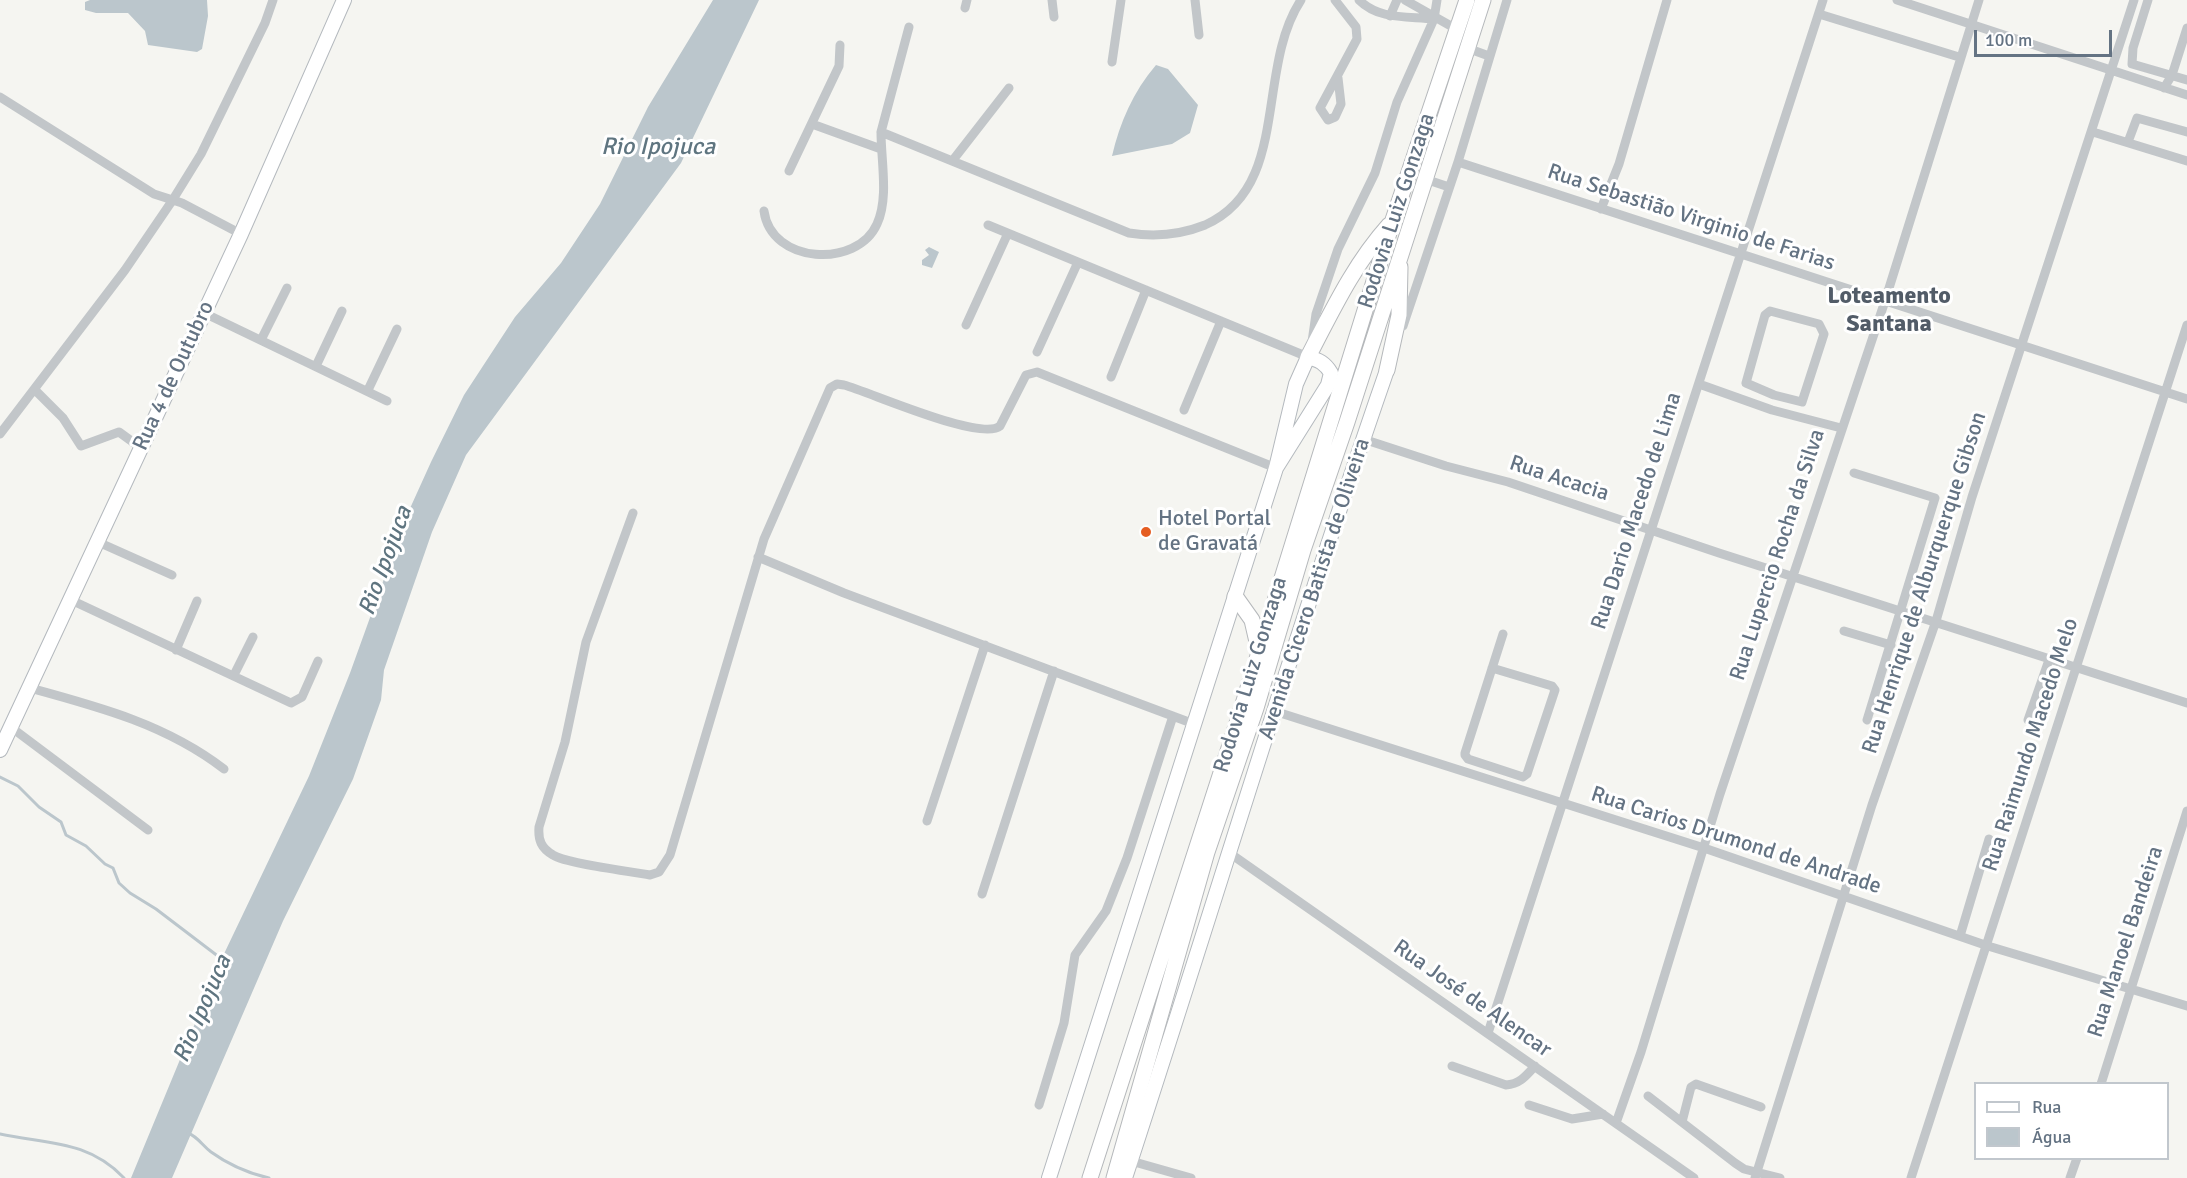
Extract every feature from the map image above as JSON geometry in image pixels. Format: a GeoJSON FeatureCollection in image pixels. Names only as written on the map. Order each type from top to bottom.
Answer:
{"type":"FeatureCollection","features":[{"type":"Feature","properties":{"kind":"highway","name":"Rodovia Luiz Gonzaga"},"geometry":{"type":"LineString","coordinates":[[1090,1178],[1258,653],[1393,220],[1467,0]]}},
{"type":"Feature","properties":{"kind":"highway","name":"Rodovia Luiz Gonzaga"},"geometry":{"type":"LineString","coordinates":[[1114,1178],[1207,852],[1483,0]]}},
{"type":"Feature","properties":{"kind":"highway"},"geometry":{"type":"LineString","coordinates":[[1310,354],[1342,292],[1373,243],[1393,220]]}},
{"type":"Feature","properties":{"kind":"highway"},"geometry":{"type":"LineString","coordinates":[[1387,370],[1399,315],[1400,254]]}},
{"type":"Feature","properties":{"kind":"highway"},"geometry":{"type":"LineString","coordinates":[[1235,596],[1252,620],[1257,636],[1258,653]]}},
{"type":"Feature","properties":{"kind":"main road","name":"Rua 4 de Outubro"},"geometry":{"type":"LineString","coordinates":[[0,750],[98,542],[202,312],[241,234],[344,0]]}},
{"type":"Feature","properties":{"kind":"main road"},"geometry":{"type":"LineString","coordinates":[[1048,1178],[1276,468],[1296,384],[1310,354],[1326,365],[1331,373],[1328,385],[1276,468]]}},
{"type":"Feature","properties":{"kind":"main road","name":"Avenida Cicero Batista de Oliveira"},"geometry":{"type":"LineString","coordinates":[[1125,1178],[1204,936],[1228,852],[1387,370]]}},
{"type":"Feature","properties":{"kind":"street"},"geometry":{"type":"LineString","coordinates":[[0,434],[125,270],[172,201],[206,144],[265,23],[273,0]]}},
{"type":"Feature","properties":{"kind":"street"},"geometry":{"type":"LineString","coordinates":[[1052,0],[1054,17]]}},
{"type":"Feature","properties":{"kind":"street"},"geometry":{"type":"LineString","coordinates":[[1112,62],[1121,0]]}},
{"type":"Feature","properties":{"kind":"street"},"geometry":{"type":"LineString","coordinates":[[1195,0],[1199,35]]}},
{"type":"Feature","properties":{"kind":"street"},"geometry":{"type":"LineString","coordinates":[[881,132],[1129,232],[1147,236],[1174,234],[1219,218],[1239,202],[1254,178],[1265,141],[1276,72],[1285,38],[1302,0]]}},
{"type":"Feature","properties":{"kind":"street"},"geometry":{"type":"LineString","coordinates":[[1335,0],[1356,27],[1357,39],[1338,78]]}},
{"type":"Feature","properties":{"kind":"street"},"geometry":{"type":"LineString","coordinates":[[1390,16],[1397,0]]}},
{"type":"Feature","properties":{"kind":"street"},"geometry":{"type":"LineString","coordinates":[[1405,0],[1422,8],[1434,19],[1458,30]]}},
{"type":"Feature","properties":{"kind":"street","name":"Avenida Cicero Batista de Oliveira"},"geometry":{"type":"LineString","coordinates":[[1387,370],[1458,162],[1507,0]]}},
{"type":"Feature","properties":{"kind":"street"},"geometry":{"type":"LineString","coordinates":[[1601,209],[1619,164],[1667,0]]}},
{"type":"Feature","properties":{"kind":"street","name":"Rua Dario Macedo de Lima"},"geometry":{"type":"LineString","coordinates":[[1488,1033],[1823,0]]}},
{"type":"Feature","properties":{"kind":"street"},"geometry":{"type":"LineString","coordinates":[[1897,0],[2187,95]]}},
{"type":"Feature","properties":{"kind":"street","name":"Rua Lupercio Rocha da Silva"},"geometry":{"type":"LineString","coordinates":[[1616,1123],[1641,1052],[1792,576],[1885,301],[1959,57],[1979,0]]}},
{"type":"Feature","properties":{"kind":"street","name":"Rua Henrique de Alburquerque Gibson"},"geometry":{"type":"LineString","coordinates":[[1757,1174],[1872,805],[1936,621],[1972,496],[2024,344],[2134,0]]}},
{"type":"Feature","properties":{"kind":"street"},"geometry":{"type":"LineString","coordinates":[[2148,0],[2131,61],[2134,65],[2187,80]]}},
{"type":"Feature","properties":{"kind":"street"},"geometry":{"type":"LineString","coordinates":[[1361,1],[1373,12],[1390,16],[1434,19]]}},
{"type":"Feature","properties":{"kind":"street"},"geometry":{"type":"LineString","coordinates":[[988,225],[1221,321],[1310,354],[1316,314],[1338,249],[1371,184],[1397,102],[1434,19],[1435,1]]}},
{"type":"Feature","properties":{"kind":"street"},"geometry":{"type":"LineString","coordinates":[[1819,14],[1959,57]]}},
{"type":"Feature","properties":{"kind":"street"},"geometry":{"type":"LineString","coordinates":[[764,211],[768,230],[777,241],[795,251],[821,254],[854,247],[867,238],[877,224],[882,204],[881,132],[909,27]]}},
{"type":"Feature","properties":{"kind":"street"},"geometry":{"type":"LineString","coordinates":[[2164,88],[2172,75],[2187,28]]}},
{"type":"Feature","properties":{"kind":"street"},"geometry":{"type":"LineString","coordinates":[[789,171],[840,66],[840,45]]}},
{"type":"Feature","properties":{"kind":"street"},"geometry":{"type":"LineString","coordinates":[[1467,48],[1489,56]]}},
{"type":"Feature","properties":{"kind":"street"},"geometry":{"type":"LineString","coordinates":[[953,160],[1009,88]]}},
{"type":"Feature","properties":{"kind":"street"},"geometry":{"type":"LineString","coordinates":[[0,97],[154,194],[241,234]]}},
{"type":"Feature","properties":{"kind":"street"},"geometry":{"type":"LineString","coordinates":[[2127,142],[2137,118],[2187,132]]}},
{"type":"Feature","properties":{"kind":"street"},"geometry":{"type":"LineString","coordinates":[[812,124],[881,149]]}},
{"type":"Feature","properties":{"kind":"street"},"geometry":{"type":"LineString","coordinates":[[2093,132],[2187,161]]}},
{"type":"Feature","properties":{"kind":"street","name":"Rua Sebastião Virginio de Farias"},"geometry":{"type":"LineString","coordinates":[[1458,162],[2024,344],[2187,399]]}},
{"type":"Feature","properties":{"kind":"street"},"geometry":{"type":"LineString","coordinates":[[1425,179],[1449,187]]}},
{"type":"Feature","properties":{"kind":"street"},"geometry":{"type":"LineString","coordinates":[[966,325],[1008,233]]}},
{"type":"Feature","properties":{"kind":"street"},"geometry":{"type":"LineString","coordinates":[[1036,352],[1078,262]]}},
{"type":"Feature","properties":{"kind":"street"},"geometry":{"type":"LineString","coordinates":[[261,340],[287,288]]}},
{"type":"Feature","properties":{"kind":"street"},"geometry":{"type":"LineString","coordinates":[[1111,376],[1146,290]]}},
{"type":"Feature","properties":{"kind":"street"},"geometry":{"type":"LineString","coordinates":[[316,366],[342,311]]}},
{"type":"Feature","properties":{"kind":"street"},"geometry":{"type":"LineString","coordinates":[[1773,311],[1819,324],[1824,334],[1804,400],[1798,403],[1774,395],[1748,386],[1745,379],[1766,315],[1773,311]]}},
{"type":"Feature","properties":{"kind":"street"},"geometry":{"type":"LineString","coordinates":[[202,312],[387,400]]}},
{"type":"Feature","properties":{"kind":"street"},"geometry":{"type":"LineString","coordinates":[[1184,410],[1221,321]]}},
{"type":"Feature","properties":{"kind":"street","name":"Rua Raimundo Macedo Melo"},"geometry":{"type":"LineString","coordinates":[[1911,1178],[1988,946],[2044,759],[2077,668],[2187,325]]}},
{"type":"Feature","properties":{"kind":"street"},"geometry":{"type":"LineString","coordinates":[[368,390],[397,329]]}},
{"type":"Feature","properties":{"kind":"street"},"geometry":{"type":"LineString","coordinates":[[633,513],[586,642],[565,742],[539,827],[538,838],[543,847],[562,859],[650,875],[659,872],[666,865],[758,557],[830,388],[837,384],[947,422],[988,430],[1000,426],[1026,375],[1037,372],[1276,468]]}},
{"type":"Feature","properties":{"kind":"street"},"geometry":{"type":"LineString","coordinates":[[1699,384],[1772,410],[1841,428]]}},
{"type":"Feature","properties":{"kind":"street"},"geometry":{"type":"LineString","coordinates":[[35,390],[63,418],[81,446],[85,447],[119,432],[141,448]]}},
{"type":"Feature","properties":{"kind":"street"},"geometry":{"type":"LineString","coordinates":[[1772,410],[1774,395]]}},
{"type":"Feature","properties":{"kind":"street","name":"Rua Acacia"},"geometry":{"type":"LineString","coordinates":[[1363,439],[1446,466],[1508,482],[1652,531],[2187,703]]}},
{"type":"Feature","properties":{"kind":"street"},"geometry":{"type":"LineString","coordinates":[[1854,473],[1935,498],[1867,720]]}},
{"type":"Feature","properties":{"kind":"street"},"geometry":{"type":"LineString","coordinates":[[98,542],[172,575]]}},
{"type":"Feature","properties":{"kind":"street"},"geometry":{"type":"LineString","coordinates":[[758,557],[844,593],[1194,724]]}},
{"type":"Feature","properties":{"kind":"street"},"geometry":{"type":"LineString","coordinates":[[71,600],[291,703],[302,697],[318,661]]}},
{"type":"Feature","properties":{"kind":"street"},"geometry":{"type":"LineString","coordinates":[[176,650],[197,601]]}},
{"type":"Feature","properties":{"kind":"street"},"geometry":{"type":"LineString","coordinates":[[1844,631],[1891,645]]}},
{"type":"Feature","properties":{"kind":"street"},"geometry":{"type":"LineString","coordinates":[[1492,668],[1552,686],[1556,690],[1527,774],[1520,777],[1468,759],[1465,755],[1492,668],[1503,634]]}},
{"type":"Feature","properties":{"kind":"street"},"geometry":{"type":"LineString","coordinates":[[234,675],[253,638]]}},
{"type":"Feature","properties":{"kind":"street"},"geometry":{"type":"LineString","coordinates":[[927,821],[985,645]]}},
{"type":"Feature","properties":{"kind":"street"},"geometry":{"type":"LineString","coordinates":[[2028,720],[2049,660]]}},
{"type":"Feature","properties":{"kind":"street"},"geometry":{"type":"LineString","coordinates":[[982,894],[1054,671]]}},
{"type":"Feature","properties":{"kind":"street"},"geometry":{"type":"LineString","coordinates":[[30,688],[118,712],[199,750],[225,770]]}},
{"type":"Feature","properties":{"kind":"street","name":"Rua Carios Drumond de Andrade"},"geometry":{"type":"LineString","coordinates":[[1274,711],[1704,848],[1988,946],[2187,1006]]}},
{"type":"Feature","properties":{"kind":"street"},"geometry":{"type":"LineString","coordinates":[[1039,1105],[1064,1023],[1075,955],[1106,911],[1127,858],[1173,716]]}},
{"type":"Feature","properties":{"kind":"street"},"geometry":{"type":"LineString","coordinates":[[12,728],[148,830]]}},
{"type":"Feature","properties":{"kind":"street"},"geometry":{"type":"LineString","coordinates":[[1490,781],[1493,768]]}},
{"type":"Feature","properties":{"kind":"street","name":"Rua Manoel Bandeira"},"geometry":{"type":"LineString","coordinates":[[2101,1082],[2187,811]]}},
{"type":"Feature","properties":{"kind":"street"},"geometry":{"type":"LineString","coordinates":[[1960,936],[1989,839]]}},
{"type":"Feature","properties":{"kind":"street","name":"Rua José de Alencar"},"geometry":{"type":"LineString","coordinates":[[1228,852],[1694,1178]]}},
{"type":"Feature","properties":{"kind":"street"},"geometry":{"type":"LineString","coordinates":[[1452,1066],[1506,1085],[1522,1081],[1535,1066]]}},
{"type":"Feature","properties":{"kind":"street"},"geometry":{"type":"LineString","coordinates":[[1682,1122],[1691,1087],[1696,1084],[1761,1107]]}},
{"type":"Feature","properties":{"kind":"street"},"geometry":{"type":"LineString","coordinates":[[1648,1096],[1735,1163],[1757,1174],[1780,1178]]}},
{"type":"Feature","properties":{"kind":"street"},"geometry":{"type":"LineString","coordinates":[[1529,1105],[1572,1119],[1603,1114]]}},
{"type":"Feature","properties":{"kind":"street"},"geometry":{"type":"LineString","coordinates":[[2070,1178],[2076,1160]]}},
{"type":"Feature","properties":{"kind":"street"},"geometry":{"type":"LineString","coordinates":[[1131,1161],[1191,1178]]}},
{"type":"Feature","properties":{"kind":"water"},"geometry":{"type":"Polygon","coordinates":[[[90,0],[207,0],[208,16],[202,49],[197,52],[148,45],[145,31],[128,13],[96,13],[85,10],[85,2],[90,0]]]}},
{"type":"Feature","properties":{"kind":"water","name":"Rio Ipojuca"},"geometry":{"type":"Polygon","coordinates":[[[713,0],[759,0],[681,163],[466,455],[432,532],[384,670],[381,700],[353,779],[283,921],[172,1178],[131,1178],[222,958],[309,776],[350,673],[407,515],[464,395],[515,317],[561,263],[600,204],[648,107],[713,0]]]}},
{"type":"Feature","properties":{"kind":"water"},"geometry":{"type":"Polygon","coordinates":[[[1156,65],[1168,69],[1198,105],[1190,133],[1172,144],[1112,156],[1128,108],[1156,65]]]}},
{"type":"Feature","properties":{"kind":"water"},"geometry":{"type":"Polygon","coordinates":[[[929,247],[939,252],[932,268],[922,265],[922,260],[929,255],[925,250],[929,247]]]}},
{"type":"Feature","properties":{"kind":"waterway","name":"Rio Ipojuca"},"geometry":{"type":"LineString","coordinates":[[0,777],[18,786],[39,807],[61,822],[66,835],[86,846],[105,864],[113,868],[119,883],[130,893],[156,909],[223,960]]}},
{"type":"Feature","properties":{"kind":"waterway"},"geometry":{"type":"LineString","coordinates":[[188,1133],[225,1161],[269,1178]]}},
{"type":"Feature","properties":{"kind":"waterway"},"geometry":{"type":"LineString","coordinates":[[0,1134],[50,1142],[81,1150],[96,1156],[124,1178]]}},
{"type":"Feature","properties":{"kind":"place","name":"Hotel Portal de Gravatá"},"geometry":{"type":"Point","coordinates":[1146,532]}},
{"type":"Feature","properties":{"kind":"district","name":"Loteamento Santana"},"geometry":{"type":"Point","coordinates":[1889,311]}}]}
